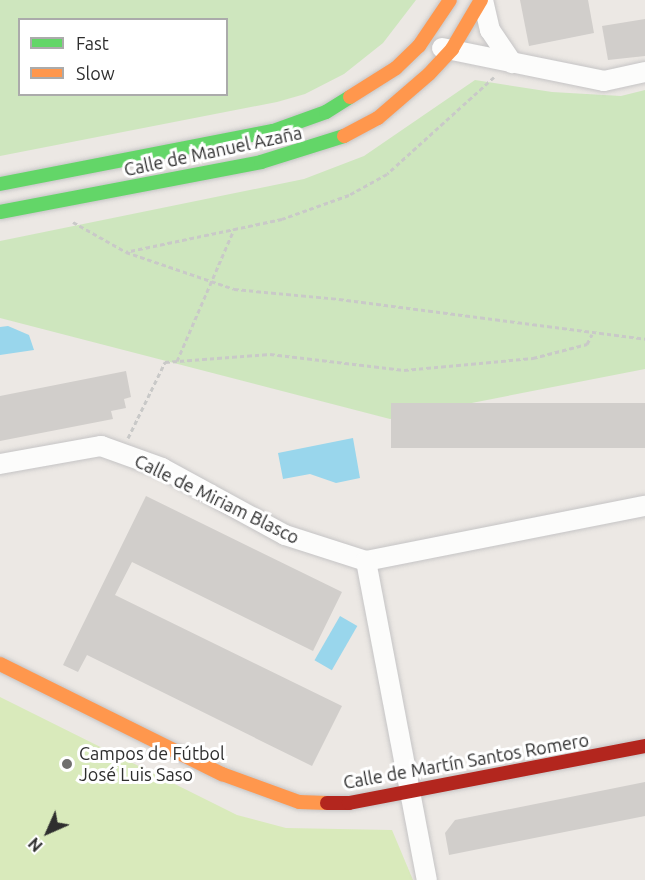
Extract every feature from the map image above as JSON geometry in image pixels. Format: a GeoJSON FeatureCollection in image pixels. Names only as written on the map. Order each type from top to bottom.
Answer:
{"type":"FeatureCollection","features":[{"type":"Feature","properties":{"kind":"street","name":"Calle de Manuel Azaña"},"geometry":{"type":"LineString","coordinates":[[0,184],[273,131],[352,99],[419,46],[450,0]]}},
{"type":"Feature","properties":{"kind":"street","name":"Calle de Manuel Azaña"},"geometry":{"type":"LineString","coordinates":[[0,212],[300,153],[343,137],[378,118],[452,49],[482,0]]}},
{"type":"Feature","properties":{"kind":"street"},"geometry":{"type":"LineString","coordinates":[[482,0],[490,30],[507,62]]}},
{"type":"Feature","properties":{"kind":"street"},"geometry":{"type":"LineString","coordinates":[[419,46],[452,49],[604,81],[645,72]]}},
{"type":"Feature","properties":{"kind":"street","name":"Calle de Miriam Blasco"},"geometry":{"type":"LineString","coordinates":[[0,464],[100,446],[162,468],[285,535],[366,561],[645,506]]}},
{"type":"Feature","properties":{"kind":"street"},"geometry":{"type":"LineString","coordinates":[[366,561],[427,880]]}},
{"type":"Feature","properties":{"kind":"street","name":"Calle de Martín Santos Romero"},"geometry":{"type":"LineString","coordinates":[[0,664],[261,791],[299,802],[349,803],[411,793],[645,746]]}},
{"type":"Feature","properties":{"kind":"path"},"geometry":{"type":"LineString","coordinates":[[126,252],[282,219],[349,195],[387,174],[492,79],[507,62]]}},
{"type":"Feature","properties":{"kind":"path"},"geometry":{"type":"LineString","coordinates":[[76,226],[126,252],[234,289],[339,299],[592,334],[645,339]]}},
{"type":"Feature","properties":{"kind":"path"},"geometry":{"type":"LineString","coordinates":[[177,361],[208,281],[234,229]]}},
{"type":"Feature","properties":{"kind":"path"},"geometry":{"type":"LineString","coordinates":[[121,453],[165,362],[270,354],[404,370],[533,358],[587,344],[592,334]]}},
{"type":"Feature","properties":{"kind":"green space"},"geometry":{"type":"Polygon","coordinates":[[[0,0],[416,0],[383,43],[344,74],[305,94],[277,102],[0,156],[0,0]]]}},
{"type":"Feature","properties":{"kind":"green space"},"geometry":{"type":"Polygon","coordinates":[[[475,80],[552,92],[621,96],[645,90],[645,369],[390,419],[0,318],[0,241],[304,179],[364,156],[475,80]]]}},
{"type":"Feature","properties":{"kind":"green space","name":"Campos de Fútbol José Luis Saso"},"geometry":{"type":"Polygon","coordinates":[[[0,697],[237,815],[286,828],[392,830],[413,880],[0,880],[0,697]]]}},
{"type":"Feature","properties":{"kind":"water"},"geometry":{"type":"Polygon","coordinates":[[[8,326],[29,335],[34,350],[0,355],[0,327],[8,326]]]}},
{"type":"Feature","properties":{"kind":"water"},"geometry":{"type":"Polygon","coordinates":[[[353,438],[360,478],[336,483],[310,474],[283,479],[278,453],[353,438]]]}},
{"type":"Feature","properties":{"kind":"water"},"geometry":{"type":"Polygon","coordinates":[[[340,616],[357,626],[332,670],[314,660],[340,616]]]}},
{"type":"Feature","properties":{"kind":"building"},"geometry":{"type":"Polygon","coordinates":[[[520,0],[588,0],[594,33],[529,46],[520,0]]]}},
{"type":"Feature","properties":{"kind":"building"},"geometry":{"type":"Polygon","coordinates":[[[645,19],[645,56],[608,60],[602,26],[645,19]]]}},
{"type":"Feature","properties":{"kind":"building"},"geometry":{"type":"Polygon","coordinates":[[[126,371],[131,397],[124,399],[126,408],[111,411],[113,419],[0,441],[0,396],[126,371]]]}},
{"type":"Feature","properties":{"kind":"building"},"geometry":{"type":"Polygon","coordinates":[[[391,403],[645,403],[645,448],[391,448],[391,403]]]}},
{"type":"Feature","properties":{"kind":"building"},"geometry":{"type":"Polygon","coordinates":[[[146,496],[342,592],[313,651],[132,562],[115,595],[342,706],[312,766],[87,655],[78,672],[63,665],[146,496]]]}},
{"type":"Feature","properties":{"kind":"building"},"geometry":{"type":"Polygon","coordinates":[[[645,782],[645,816],[449,855],[445,833],[455,820],[645,782]]]}},
{"type":"Feature","properties":{"kind":"traffic: fast"},"geometry":{"type":"LineString","coordinates":[[0,184],[273,131],[326,112],[350,97]]}},
{"type":"Feature","properties":{"kind":"traffic: fast"},"geometry":{"type":"LineString","coordinates":[[0,212],[261,162],[344,136]]}},
{"type":"Feature","properties":{"kind":"traffic: slow"},"geometry":{"type":"LineString","coordinates":[[350,97],[396,68],[419,46],[450,0]]}},
{"type":"Feature","properties":{"kind":"traffic: slow"},"geometry":{"type":"LineString","coordinates":[[344,136],[378,118],[429,74],[452,49],[481,0]]}},
{"type":"Feature","properties":{"kind":"traffic: slow"},"geometry":{"type":"LineString","coordinates":[[0,664],[222,774],[299,802],[327,803]]}},
{"type":"Feature","properties":{"kind":"traffic: jam"},"geometry":{"type":"LineString","coordinates":[[327,803],[349,803],[645,746]]}},
{"type":"Feature","properties":{"kind":"place","name":"Campos de Fútbol José Luis Saso"},"geometry":{"type":"Point","coordinates":[67,764]}}]}
